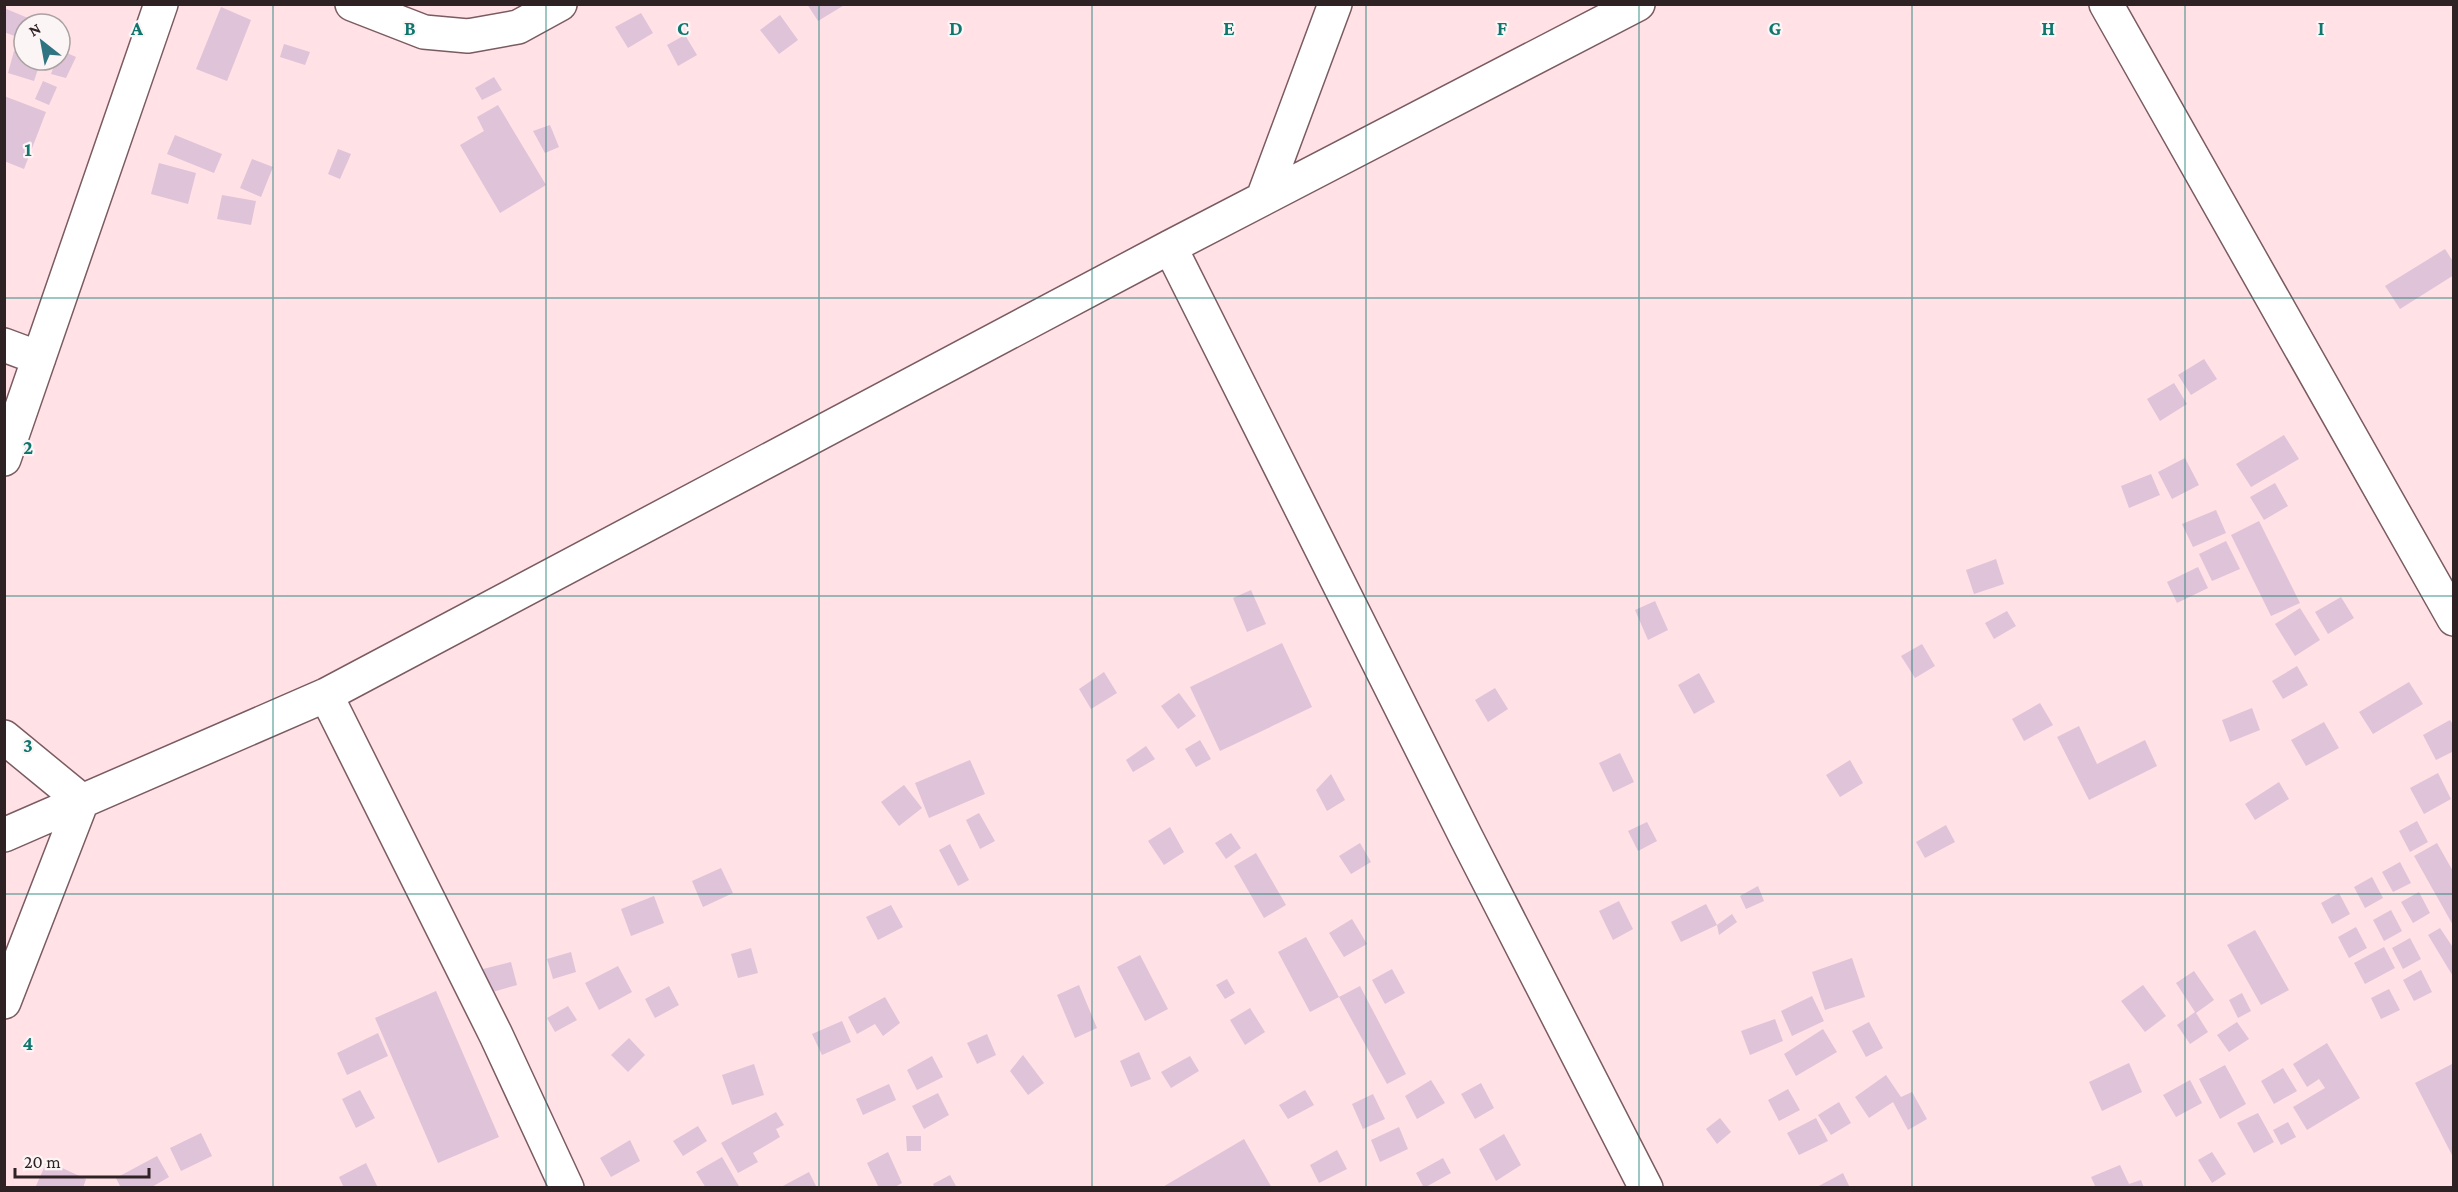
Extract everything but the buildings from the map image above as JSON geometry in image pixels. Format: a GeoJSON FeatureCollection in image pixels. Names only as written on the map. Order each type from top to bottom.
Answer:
{"type":"FeatureCollection","features":[{"type":"Feature","properties":{"kind":"street"},"geometry":{"type":"LineString","coordinates":[[4,459],[161,4]]}},
{"type":"Feature","properties":{"kind":"street"},"geometry":{"type":"LineString","coordinates":[[352,4],[424,32],[468,36],[518,27],[560,4]]}},
{"type":"Feature","properties":{"kind":"street"},"geometry":{"type":"LineString","coordinates":[[1263,198],[1335,4]]}},
{"type":"Feature","properties":{"kind":"street"},"geometry":{"type":"LineString","coordinates":[[4,835],[326,695],[1263,198],[1600,15],[1638,4]]}},
{"type":"Feature","properties":{"kind":"street"},"geometry":{"type":"LineString","coordinates":[[2106,4],[2454,619]]}},
{"type":"Feature","properties":{"kind":"street"},"geometry":{"type":"LineString","coordinates":[[1170,247],[1467,839],[1646,1188]]}},
{"type":"Feature","properties":{"kind":"street"},"geometry":{"type":"LineString","coordinates":[[4,345],[39,358]]}},
{"type":"Feature","properties":{"kind":"street"},"geometry":{"type":"LineString","coordinates":[[326,695],[496,1035],[567,1188]]}},
{"type":"Feature","properties":{"kind":"street"},"geometry":{"type":"LineString","coordinates":[[4,737],[82,801]]}},
{"type":"Feature","properties":{"kind":"street"},"geometry":{"type":"LineString","coordinates":[[4,1002],[82,801]]}}]}
